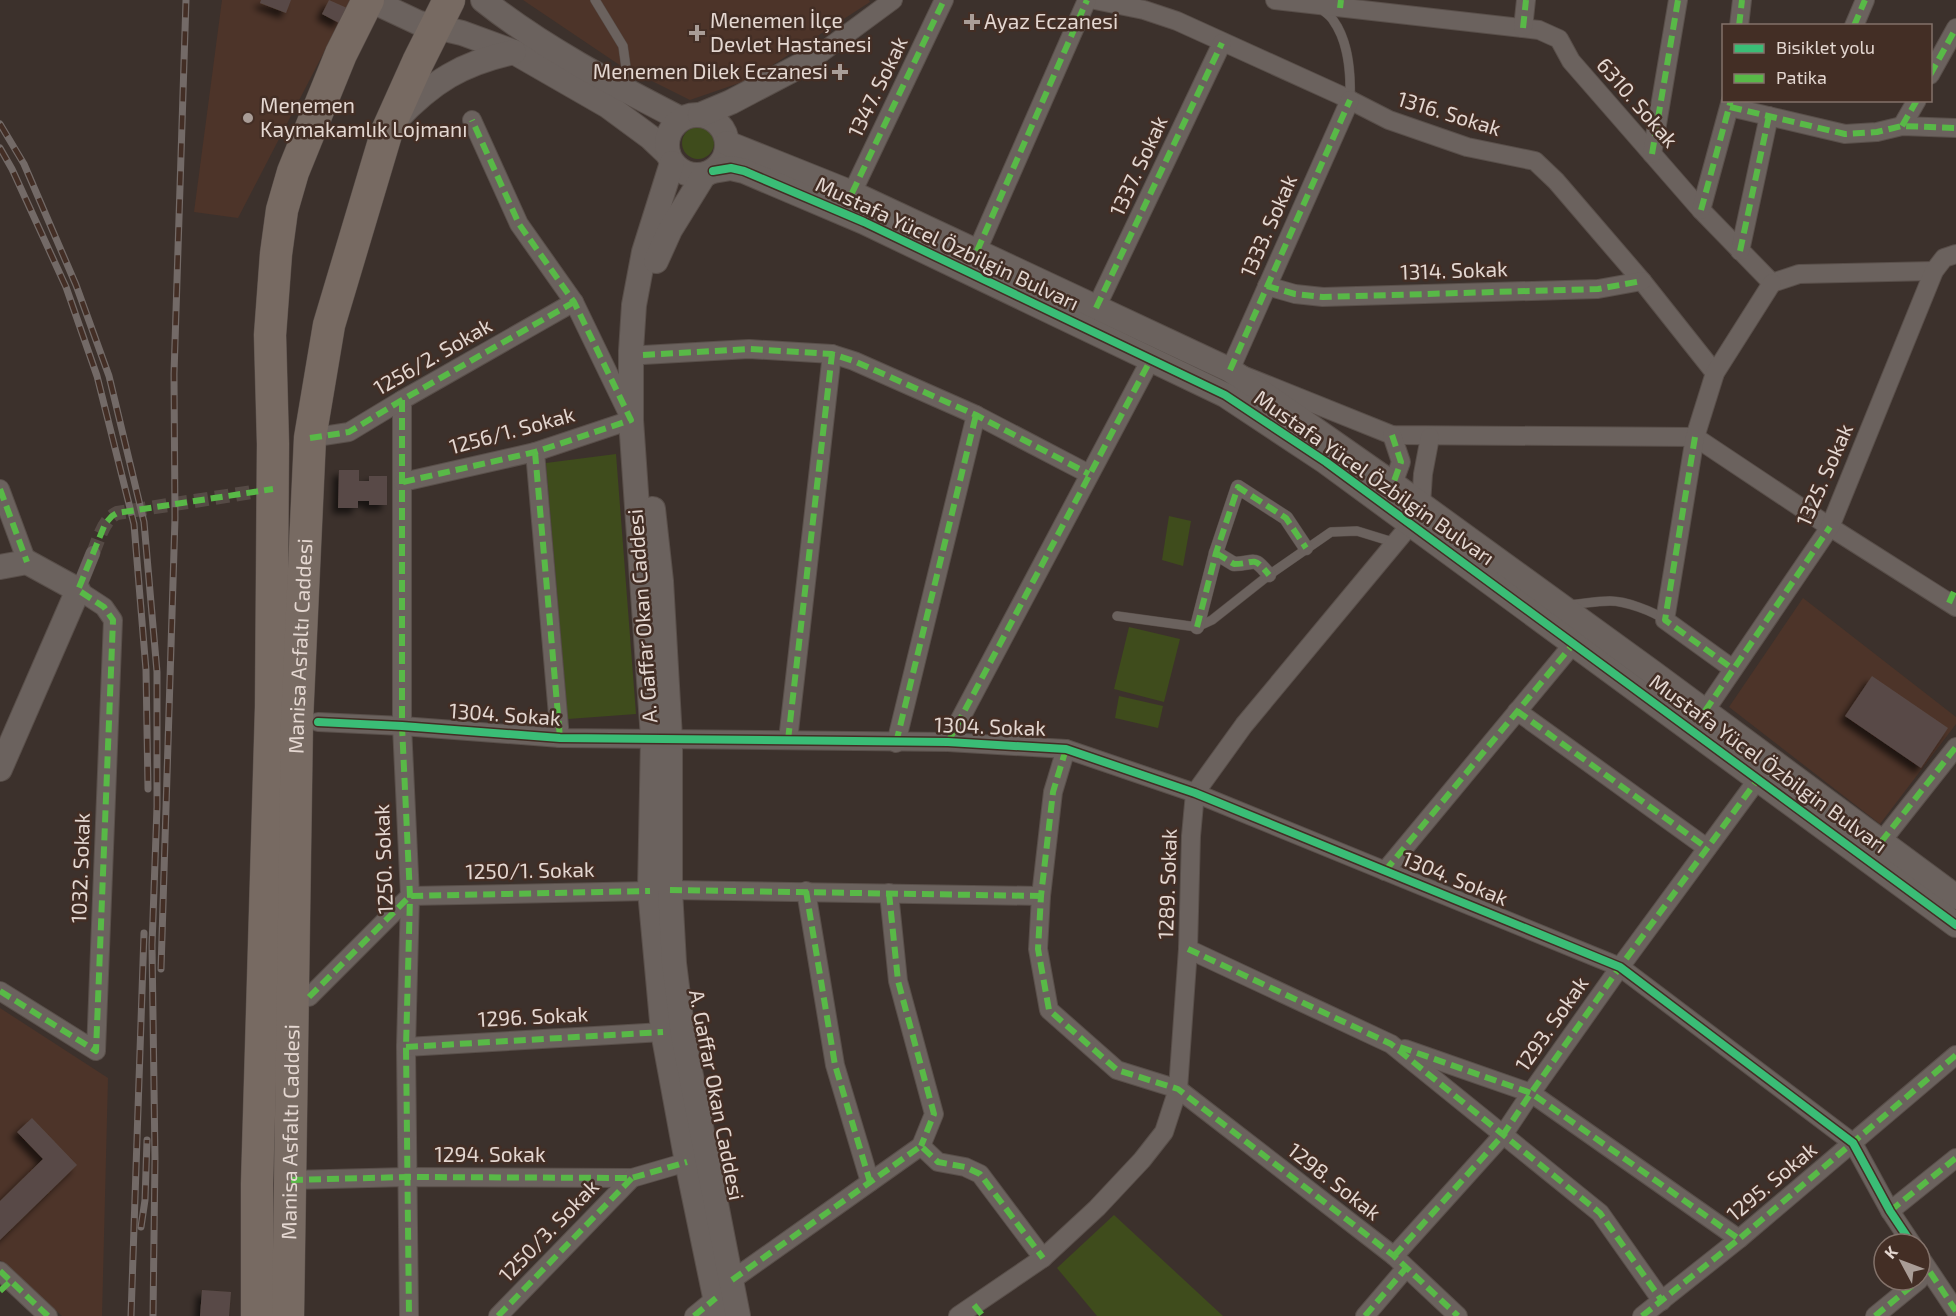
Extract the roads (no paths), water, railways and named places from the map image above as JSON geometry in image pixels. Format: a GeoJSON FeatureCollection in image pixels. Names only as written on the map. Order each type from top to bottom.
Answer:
{"type":"FeatureCollection","features":[{"type":"Feature","properties":{"kind":"highway","name":"Manisa Asfaltı Caddesi"},"geometry":{"type":"LineString","coordinates":[[257,1316],[257,1184],[271,707],[262,491],[276,254],[282,210],[293,172],[341,54],[369,0]]}},
{"type":"Feature","properties":{"kind":"highway","name":"Manisa Asfaltı Caddesi"},"geometry":{"type":"LineString","coordinates":[[288,1316],[297,721],[310,438],[329,324],[387,131],[434,27],[449,0]]}},
{"type":"Feature","properties":{"kind":"street"},"geometry":{"type":"LineString","coordinates":[[369,0],[419,23],[462,33],[514,52],[608,106],[650,137],[686,174],[708,173],[724,159],[725,136],[742,112],[893,0]]}},
{"type":"Feature","properties":{"kind":"street"},"geometry":{"type":"LineString","coordinates":[[483,0],[517,27],[629,92],[691,117],[713,119],[725,136]]}},
{"type":"Feature","properties":{"kind":"street"},"geometry":{"type":"LineString","coordinates":[[503,0],[517,27]]}},
{"type":"Feature","properties":{"kind":"street","name":"1347. Sokak"},"geometry":{"type":"LineString","coordinates":[[852,194],[944,0]]}},
{"type":"Feature","properties":{"kind":"street"},"geometry":{"type":"LineString","coordinates":[[977,251],[1087,0]]}},
{"type":"Feature","properties":{"kind":"street","name":"1316. Sokak"},"geometry":{"type":"LineString","coordinates":[[1095,0],[1144,10],[1177,21],[1389,120],[1467,147],[1535,162],[1556,181],[1642,281],[1715,373]]}},
{"type":"Feature","properties":{"kind":"street","name":"6310. Sokak"},"geometry":{"type":"LineString","coordinates":[[1275,0],[1317,6],[1340,4],[1539,30],[1558,39],[1571,61],[1701,210],[1772,282]]}},
{"type":"Feature","properties":{"kind":"street"},"geometry":{"type":"LineString","coordinates":[[1523,28],[1526,0]]}},
{"type":"Feature","properties":{"kind":"street"},"geometry":{"type":"LineString","coordinates":[[1652,154],[1678,0]]}},
{"type":"Feature","properties":{"kind":"street"},"geometry":{"type":"LineString","coordinates":[[1739,24],[1742,0]]}},
{"type":"Feature","properties":{"kind":"street"},"geometry":{"type":"LineString","coordinates":[[1855,24],[1864,0]]}},
{"type":"Feature","properties":{"kind":"street"},"geometry":{"type":"LineString","coordinates":[[1932,71],[1956,28]]}},
{"type":"Feature","properties":{"kind":"street","name":"1337. Sokak"},"geometry":{"type":"LineString","coordinates":[[1096,308],[1222,43]]}},
{"type":"Feature","properties":{"kind":"street"},"geometry":{"type":"LineString","coordinates":[[387,131],[412,103],[434,84],[456,71],[495,56],[514,52]]}},
{"type":"Feature","properties":{"kind":"street"},"geometry":{"type":"LineString","coordinates":[[670,158],[667,144],[674,126],[731,102],[813,59]]}},
{"type":"Feature","properties":{"kind":"street","name":"1333. Sokak"},"geometry":{"type":"LineString","coordinates":[[1230,370],[1350,100]]}},
{"type":"Feature","properties":{"kind":"street"},"geometry":{"type":"LineString","coordinates":[[1902,126],[1916,102]]}},
{"type":"Feature","properties":{"kind":"street"},"geometry":{"type":"LineString","coordinates":[[1701,210],[1730,104],[1769,117],[1845,134],[1877,132],[1902,126],[1956,128]]}},
{"type":"Feature","properties":{"kind":"street"},"geometry":{"type":"LineString","coordinates":[[1740,251],[1769,117]]}},
{"type":"Feature","properties":{"kind":"street"},"geometry":{"type":"LineString","coordinates":[[472,120],[519,224],[574,302],[632,420]]}},
{"type":"Feature","properties":{"kind":"street","name":"Mustafa Yücel Özbilgin Bulvarı"},"geometry":{"type":"LineString","coordinates":[[725,136],[1230,370],[1393,484],[1409,524],[1561,606],[1956,897]]}},
{"type":"Feature","properties":{"kind":"street","name":"A. Gaffar Okan Caddesi"},"geometry":{"type":"LineString","coordinates":[[662,738],[632,420],[632,351],[634,305],[645,252],[670,158]]}},
{"type":"Feature","properties":{"kind":"street","name":"Mustafa Yücel Özbilgin Bulvarı"},"geometry":{"type":"LineString","coordinates":[[708,173],[731,168],[744,171],[864,222],[1225,395],[1326,462],[1956,925]]}},
{"type":"Feature","properties":{"kind":"street","name":"A. Gaffar Okan Caddesi"},"geometry":{"type":"LineString","coordinates":[[708,173],[658,252],[646,296],[643,326],[642,403],[661,580],[660,891],[663,1032],[717,1307]]}},
{"type":"Feature","properties":{"kind":"street"},"geometry":{"type":"LineString","coordinates":[[1733,669],[1665,621],[1695,437],[1715,373],[1772,282],[1799,274],[1934,271],[1944,258],[1956,254]]}},
{"type":"Feature","properties":{"kind":"street","name":"1325. Sokak"},"geometry":{"type":"LineString","coordinates":[[1705,711],[1830,527],[1934,271]]}},
{"type":"Feature","properties":{"kind":"street","name":"1314. Sokak"},"geometry":{"type":"LineString","coordinates":[[1267,286],[1295,294],[1323,297],[1598,289],[1642,281]]}},
{"type":"Feature","properties":{"kind":"street","name":"1256/2. Sokak"},"geometry":{"type":"LineString","coordinates":[[310,438],[349,432],[574,302]]}},
{"type":"Feature","properties":{"kind":"street"},"geometry":{"type":"LineString","coordinates":[[643,355],[749,349],[832,354],[976,415],[1089,474]]}},
{"type":"Feature","properties":{"kind":"street"},"geometry":{"type":"LineString","coordinates":[[788,740],[832,354]]}},
{"type":"Feature","properties":{"kind":"street"},"geometry":{"type":"LineString","coordinates":[[948,742],[1151,359]]}},
{"type":"Feature","properties":{"kind":"street"},"geometry":{"type":"LineString","coordinates":[[1230,370],[1392,435],[1695,437],[1830,527],[1954,599]]}},
{"type":"Feature","properties":{"kind":"street","name":"1250. Sokak"},"geometry":{"type":"LineString","coordinates":[[402,400],[402,726],[410,896],[406,1047],[409,1316]]}},
{"type":"Feature","properties":{"kind":"street"},"geometry":{"type":"LineString","coordinates":[[896,743],[976,415]]}},
{"type":"Feature","properties":{"kind":"street","name":"1256/1. Sokak"},"geometry":{"type":"LineString","coordinates":[[403,482],[535,452],[632,420]]}},
{"type":"Feature","properties":{"kind":"street"},"geometry":{"type":"LineString","coordinates":[[1392,435],[1401,462],[1393,484]]}},
{"type":"Feature","properties":{"kind":"street"},"geometry":{"type":"LineString","coordinates":[[1195,793],[1244,725],[1409,524],[1424,474],[1430,437]]}},
{"type":"Feature","properties":{"kind":"street"},"geometry":{"type":"LineString","coordinates":[[535,452],[560,738]]}},
{"type":"Feature","properties":{"kind":"street"},"geometry":{"type":"LineString","coordinates":[[1197,627],[1216,553],[1238,487],[1286,518],[1306,548]]}},
{"type":"Feature","properties":{"kind":"street"},"geometry":{"type":"LineString","coordinates":[[0,489],[27,562]]}},
{"type":"Feature","properties":{"kind":"street"},"geometry":{"type":"LineString","coordinates":[[0,769],[93,553]]}},
{"type":"Feature","properties":{"kind":"street"},"geometry":{"type":"LineString","coordinates":[[1216,553],[1234,564],[1256,561],[1269,575]]}},
{"type":"Feature","properties":{"kind":"street"},"geometry":{"type":"LineString","coordinates":[[0,567],[27,562],[78,590]]}},
{"type":"Feature","properties":{"kind":"street","name":"1032. Sokak"},"geometry":{"type":"LineString","coordinates":[[0,991],[96,1051],[112,620],[104,607],[78,590]]}},
{"type":"Feature","properties":{"kind":"street"},"geometry":{"type":"LineString","coordinates":[[1386,870],[1574,644]]}},
{"type":"Feature","properties":{"kind":"street"},"geometry":{"type":"LineString","coordinates":[[1517,711],[1707,848]]}},
{"type":"Feature","properties":{"kind":"street","name":"1304. Sokak"},"geometry":{"type":"LineString","coordinates":[[318,722],[560,738],[948,742],[1066,749],[1195,793],[1620,967],[1853,1143]]}},
{"type":"Feature","properties":{"kind":"street"},"geometry":{"type":"LineString","coordinates":[[1881,842],[1956,747]]}},
{"type":"Feature","properties":{"kind":"street"},"geometry":{"type":"LineString","coordinates":[[1066,749],[1053,792],[1041,896],[1038,949],[1049,1010],[1117,1070],[1178,1089]]}},
{"type":"Feature","properties":{"kind":"street","name":"1293. Sokak"},"geometry":{"type":"LineString","coordinates":[[1365,1316],[1400,1262],[1503,1135],[1620,967],[1758,779]]}},
{"type":"Feature","properties":{"kind":"street","name":"1289. Sokak"},"geometry":{"type":"LineString","coordinates":[[958,1316],[979,1311],[1043,1258],[1097,1208],[1142,1160],[1164,1132],[1178,1089],[1188,949],[1188,890],[1195,793]]}},
{"type":"Feature","properties":{"kind":"street","name":"A. Gaffar Okan Caddesi"},"geometry":{"type":"LineString","coordinates":[[660,891],[674,963],[683,1035],[738,1316]]}},
{"type":"Feature","properties":{"kind":"street","name":"1250/1. Sokak"},"geometry":{"type":"LineString","coordinates":[[410,896],[660,891],[806,891],[1041,896]]}},
{"type":"Feature","properties":{"kind":"street"},"geometry":{"type":"LineString","coordinates":[[806,891],[835,1065],[870,1182]]}},
{"type":"Feature","properties":{"kind":"street"},"geometry":{"type":"LineString","coordinates":[[732,1280],[921,1146],[934,1114],[898,981],[889,893]]}},
{"type":"Feature","properties":{"kind":"street"},"geometry":{"type":"LineString","coordinates":[[309,997],[410,896]]}},
{"type":"Feature","properties":{"kind":"street"},"geometry":{"type":"LineString","coordinates":[[1188,949],[1391,1044],[1531,1093],[1739,1239]]}},
{"type":"Feature","properties":{"kind":"street","name":"1296. Sokak"},"geometry":{"type":"LineString","coordinates":[[406,1047],[663,1032]]}},
{"type":"Feature","properties":{"kind":"street"},"geometry":{"type":"LineString","coordinates":[[1391,1044],[1600,1213],[1662,1301]]}},
{"type":"Feature","properties":{"kind":"street","name":"1295. Sokak"},"geometry":{"type":"LineString","coordinates":[[1642,1316],[1739,1239],[1956,1055]]}},
{"type":"Feature","properties":{"kind":"street","name":"1298. Sokak"},"geometry":{"type":"LineString","coordinates":[[1178,1089],[1400,1262],[1458,1316]]}},
{"type":"Feature","properties":{"kind":"street"},"geometry":{"type":"LineString","coordinates":[[1853,1143],[1904,1232]]}},
{"type":"Feature","properties":{"kind":"street"},"geometry":{"type":"LineString","coordinates":[[921,1146],[938,1162],[965,1167],[980,1174],[1043,1258]]}},
{"type":"Feature","properties":{"kind":"street"},"geometry":{"type":"LineString","coordinates":[[1890,1211],[1956,1158]]}},
{"type":"Feature","properties":{"kind":"street","name":"1294. Sokak"},"geometry":{"type":"LineString","coordinates":[[291,1180],[407,1177],[632,1178],[687,1162]]}},
{"type":"Feature","properties":{"kind":"street","name":"1250/3. Sokak"},"geometry":{"type":"LineString","coordinates":[[507,1313],[632,1178]]}},
{"type":"Feature","properties":{"kind":"street"},"geometry":{"type":"LineString","coordinates":[[4,1281],[48,1316]]}},
{"type":"Feature","properties":{"kind":"street"},"geometry":{"type":"LineString","coordinates":[[1932,1283],[1956,1311]]}},
{"type":"Feature","properties":{"kind":"street"},"geometry":{"type":"LineString","coordinates":[[1875,1316],[1901,1292]]}},
{"type":"Feature","properties":{"kind":"street"},"geometry":{"type":"LineString","coordinates":[[694,1316],[717,1307]]}},
{"type":"Feature","properties":{"kind":"lane"},"geometry":{"type":"LineString","coordinates":[[595,0],[623,46],[629,92]]}},
{"type":"Feature","properties":{"kind":"lane"},"geometry":{"type":"LineString","coordinates":[[1317,6],[1333,18],[1339,31],[1349,68],[1350,100]]}},
{"type":"Feature","properties":{"kind":"lane"},"geometry":{"type":"LineString","coordinates":[[1117,615],[1197,627],[1212,620],[1269,575],[1331,532],[1409,524]]}},
{"type":"Feature","properties":{"kind":"lane"},"geometry":{"type":"LineString","coordinates":[[1561,606],[1612,600],[1644,609],[1665,621]]}},
{"type":"Feature","properties":{"kind":"tunnel"},"geometry":{"type":"LineString","coordinates":[[93,553],[105,525],[117,513],[252,492]]}},
{"type":"Feature","properties":{"kind":"railway"},"geometry":{"type":"LineString","coordinates":[[161,969],[175,518],[174,374],[186,0]]}},
{"type":"Feature","properties":{"kind":"railway"},"geometry":{"type":"LineString","coordinates":[[0,124],[24,164],[76,285],[109,376],[144,522],[157,672],[157,807],[152,945],[155,1158],[153,1316]]}},
{"type":"Feature","properties":{"kind":"railway"},"geometry":{"type":"LineString","coordinates":[[0,148],[12,169],[66,287],[97,376],[134,524],[146,670],[148,789]]}},
{"type":"Feature","properties":{"kind":"railway"},"geometry":{"type":"LineString","coordinates":[[131,1316],[144,933]]}},
{"type":"Feature","properties":{"kind":"railway"},"geometry":{"type":"LineString","coordinates":[[141,1227],[145,1200],[147,1140]]}},
{"type":"Feature","properties":{"kind":"place","name":"Ayaz Eczanesi"},"geometry":{"type":"Point","coordinates":[972,22]}},
{"type":"Feature","properties":{"kind":"place","name":"Menemen İlçe Devlet Hastanesi"},"geometry":{"type":"Point","coordinates":[697,33]}},
{"type":"Feature","properties":{"kind":"place","name":"Menemen Dilek Eczanesi"},"geometry":{"type":"Point","coordinates":[840,72]}},
{"type":"Feature","properties":{"kind":"place","name":"Menemen Kaymakamlık Lojmanı"},"geometry":{"type":"Point","coordinates":[248,118]}}]}
